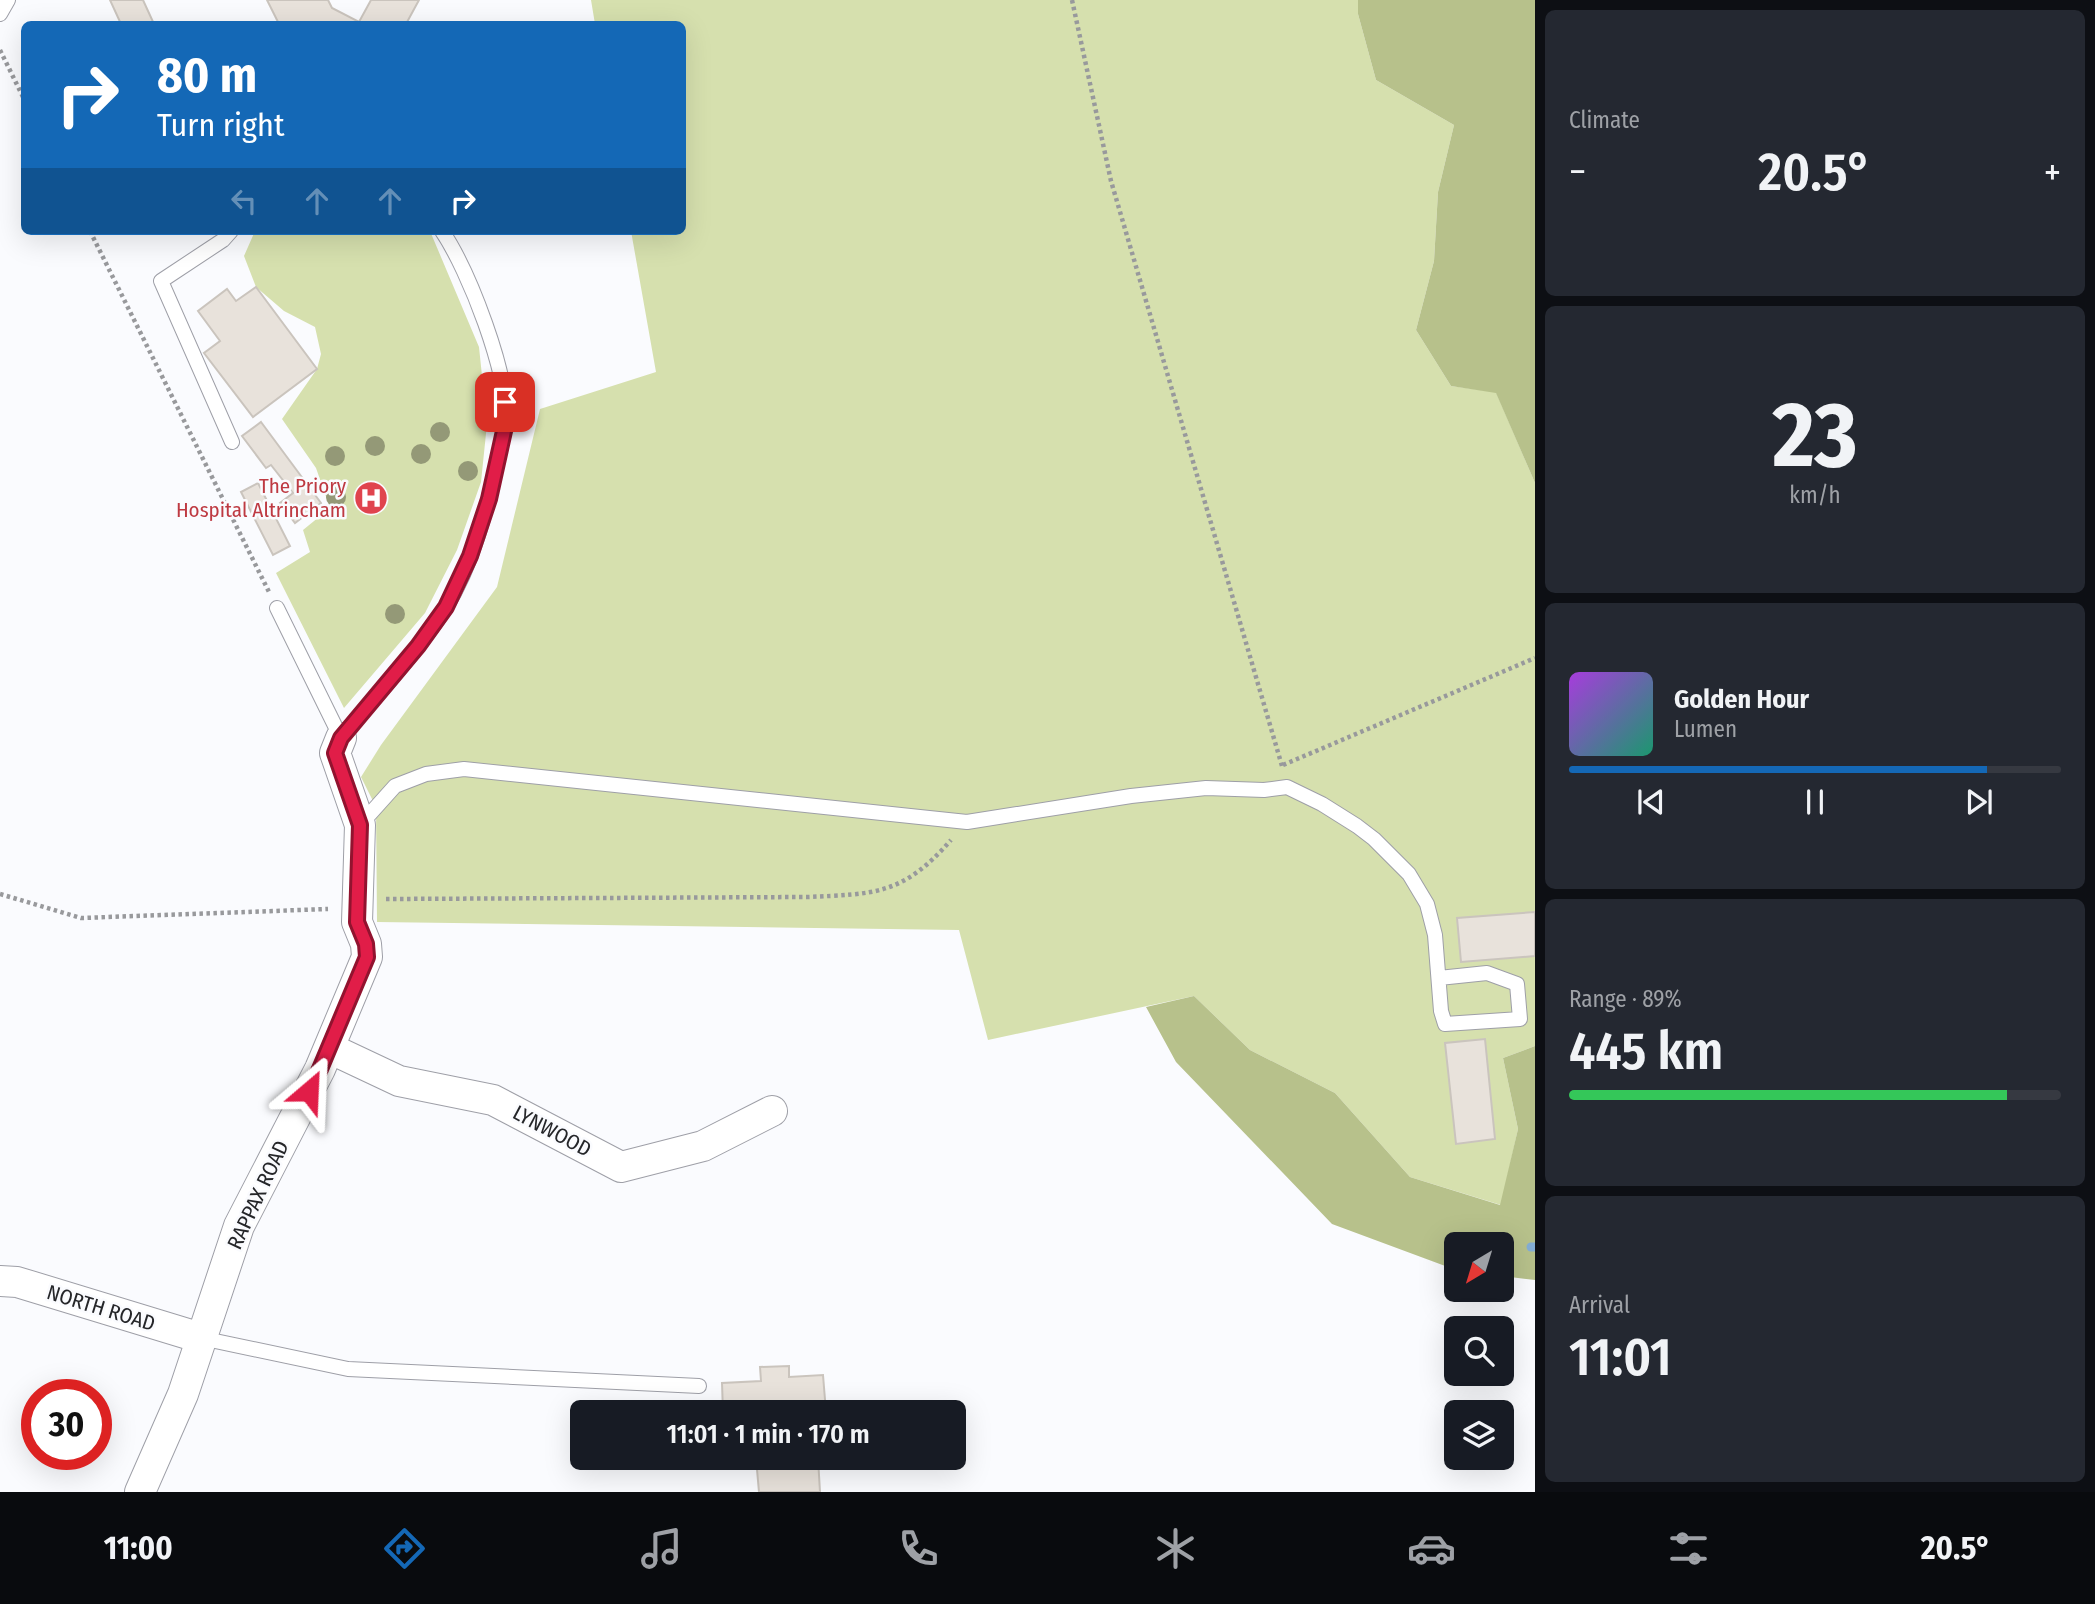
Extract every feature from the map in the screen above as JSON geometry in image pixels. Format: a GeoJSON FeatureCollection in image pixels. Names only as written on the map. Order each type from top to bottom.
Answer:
{"type":"FeatureCollection","features":[{"type":"Feature","properties":{"kind":"street","name":"RAPPAX ROAD"},"geometry":{"type":"LineString","coordinates":[[141,1492],[183,1394],[239,1226],[320,1069],[367,957],[366,944],[357,922],[360,825],[335,753],[341,738]]}},
{"type":"Feature","properties":{"kind":"street","name":"LYNWOOD"},"geometry":{"type":"LineString","coordinates":[[329,1048],[399,1081],[493,1100],[621,1167],[703,1146],[772,1111]]}},
{"type":"Feature","properties":{"kind":"street","name":"NORTH ROAD"},"geometry":{"type":"LineString","coordinates":[[0,1281],[17,1282],[201,1338]]}},
{"type":"Feature","properties":{"kind":"lane"},"geometry":{"type":"LineString","coordinates":[[0,14],[9,0]]}},
{"type":"Feature","properties":{"kind":"lane"},"geometry":{"type":"LineString","coordinates":[[227,235],[161,281],[232,442]]}},
{"type":"Feature","properties":{"kind":"lane"},"geometry":{"type":"LineString","coordinates":[[277,608],[341,738],[418,646],[446,607],[470,556],[489,499],[506,422],[503,381],[463,268],[444,235]]}},
{"type":"Feature","properties":{"kind":"lane"},"geometry":{"type":"LineString","coordinates":[[360,825],[395,786],[426,774],[464,769],[967,822],[1131,796],[1206,788],[1264,790],[1287,787],[1322,804],[1357,826],[1409,874],[1427,904],[1433,925],[1441,1011],[1446,1024],[1520,1019],[1517,984],[1487,973],[1438,978]]}},
{"type":"Feature","properties":{"kind":"lane"},"geometry":{"type":"LineString","coordinates":[[201,1338],[348,1369],[699,1386]]}},
{"type":"Feature","properties":{"kind":"path"},"geometry":{"type":"LineString","coordinates":[[1072,0],[1111,181],[1287,787]]}},
{"type":"Feature","properties":{"kind":"path"},"geometry":{"type":"LineString","coordinates":[[0,50],[21,93]]}},
{"type":"Feature","properties":{"kind":"path"},"geometry":{"type":"LineString","coordinates":[[92,235],[277,608]]}},
{"type":"Feature","properties":{"kind":"path"},"geometry":{"type":"LineString","coordinates":[[1239,788],[1282,766],[1535,658]]}},
{"type":"Feature","properties":{"kind":"path"},"geometry":{"type":"LineString","coordinates":[[0,894],[81,918],[357,903],[860,894],[903,884],[930,864],[967,822]]}},
{"type":"Feature","properties":{"kind":"green space"},"geometry":{"type":"Polygon","coordinates":[[[591,0],[1358,0],[1358,14],[1376,80],[1454,125],[1438,192],[1434,261],[1416,330],[1451,386],[1496,392],[1535,483],[1535,1046],[1503,1058],[1518,1129],[1501,1205],[1410,1177],[1335,1093],[1250,1050],[1194,996],[988,1040],[959,930],[377,922],[376,807],[361,777],[381,745],[497,587],[540,409],[656,372],[632,235],[686,235],[686,21],[594,21],[591,0]]]}},
{"type":"Feature","properties":{"kind":"green space"},"geometry":{"type":"Polygon","coordinates":[[[1358,0],[1535,0],[1535,483],[1496,393],[1451,386],[1416,330],[1434,261],[1438,192],[1454,125],[1376,80],[1358,14],[1358,0]]]}},
{"type":"Feature","properties":{"kind":"green space"},"geometry":{"type":"Polygon","coordinates":[[[253,235],[432,235],[479,347],[487,424],[481,482],[457,550],[425,613],[344,708],[276,573],[310,552],[303,530],[330,508],[316,468],[282,419],[317,369],[321,354],[315,327],[284,311],[256,287],[244,256],[253,235]]]}},
{"type":"Feature","properties":{"kind":"green space"},"geometry":{"type":"Polygon","coordinates":[[[1194,996],[1250,1050],[1335,1093],[1410,1177],[1500,1205],[1518,1129],[1503,1058],[1535,1046],[1535,1280],[1514,1277],[1514,1232],[1444,1232],[1444,1266],[1332,1224],[1176,1062],[1146,1007],[1194,996]]]}},
{"type":"Feature","properties":{"kind":"building"},"geometry":{"type":"Polygon","coordinates":[[[110,0],[143,0],[153,21],[120,21],[110,0]]]}},
{"type":"Feature","properties":{"kind":"building"},"geometry":{"type":"Polygon","coordinates":[[[267,0],[328,0],[332,8],[357,21],[278,21],[267,0]]]}},
{"type":"Feature","properties":{"kind":"building"},"geometry":{"type":"Polygon","coordinates":[[[371,0],[419,0],[408,21],[360,21],[371,0]]]}},
{"type":"Feature","properties":{"kind":"building"},"geometry":{"type":"Polygon","coordinates":[[[256,287],[317,369],[253,417],[204,353],[220,341],[198,311],[227,289],[236,301],[256,287]]]}},
{"type":"Feature","properties":{"kind":"building"},"geometry":{"type":"Polygon","coordinates":[[[261,422],[321,503],[295,523],[280,503],[293,493],[271,465],[266,468],[242,436],[261,422]]]}},
{"type":"Feature","properties":{"kind":"building"},"geometry":{"type":"Polygon","coordinates":[[[258,483],[290,546],[273,555],[241,492],[258,483]]]}},
{"type":"Feature","properties":{"kind":"building"},"geometry":{"type":"Polygon","coordinates":[[[1535,912],[1535,956],[1461,962],[1457,918],[1535,912]]]}},
{"type":"Feature","properties":{"kind":"building"},"geometry":{"type":"Polygon","coordinates":[[[1485,1039],[1495,1139],[1456,1144],[1445,1043],[1485,1039]]]}},
{"type":"Feature","properties":{"kind":"building"},"geometry":{"type":"Polygon","coordinates":[[[789,1366],[789,1377],[823,1375],[825,1400],[723,1400],[722,1383],[761,1381],[760,1367],[789,1366]]]}},
{"type":"Feature","properties":{"kind":"building"},"geometry":{"type":"Polygon","coordinates":[[[757,1470],[819,1470],[820,1492],[759,1492],[757,1470]]]}},
{"type":"Feature","properties":{"kind":"place","name":"The Priory Hospital Altrincham"},"geometry":{"type":"Point","coordinates":[371,498]}},
{"type":"Feature","properties":{"kind":"route"},"geometry":{"type":"LineString","coordinates":[[309,1091],[367,957],[366,944],[357,922],[360,825],[335,753],[341,738],[418,646],[446,607],[470,556],[489,499],[506,422],[505,402]]}}]}
